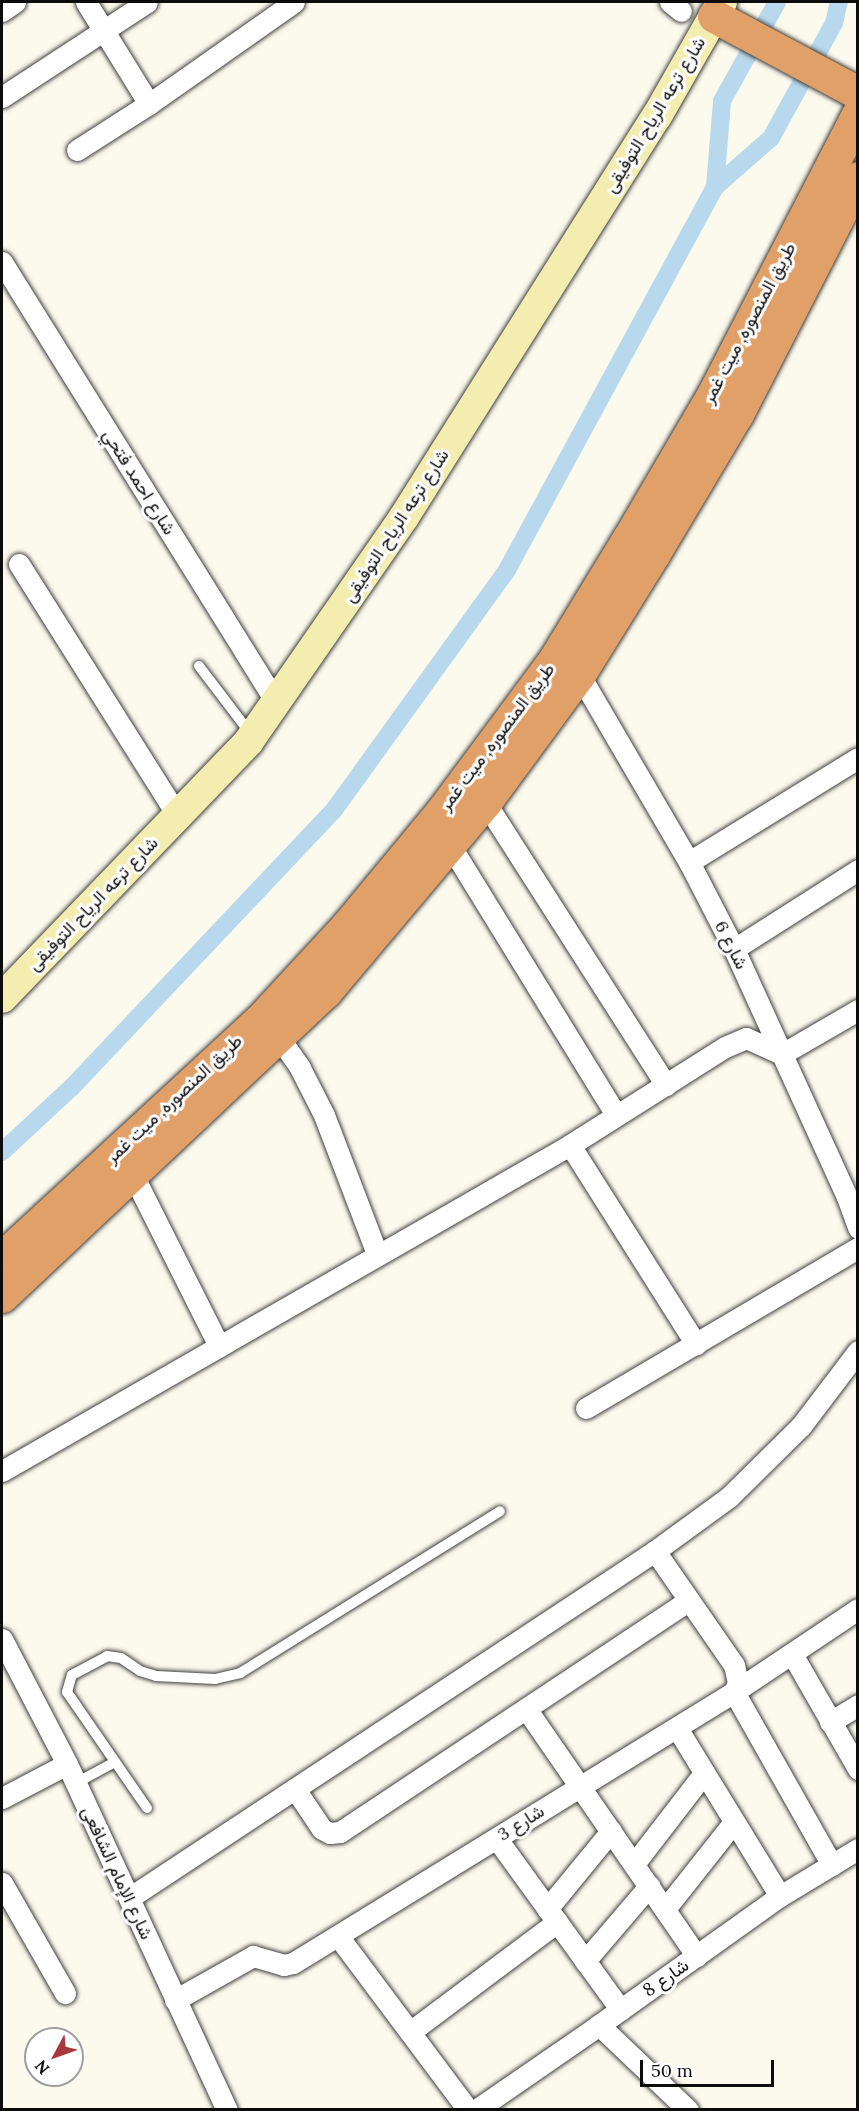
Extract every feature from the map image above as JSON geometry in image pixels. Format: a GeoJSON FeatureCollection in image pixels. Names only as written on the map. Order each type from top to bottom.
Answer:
{"type":"FeatureCollection","features":[{"type":"Feature","properties":{"kind":"highway"},"geometry":{"type":"LineString","coordinates":[[724,16],[844,86]]}},
{"type":"Feature","properties":{"kind":"highway","name":"طريق المنصوره, ميت غمر"},"geometry":{"type":"LineString","coordinates":[[2,1258],[252,1027],[304,974],[567,667],[713,395],[858,114]]}},
{"type":"Feature","properties":{"kind":"highway","name":"طريق المنصوره, ميت غمر"},"geometry":{"type":"LineString","coordinates":[[2,1296],[279,1036],[362,951],[485,802],[567,667],[737,414],[856,185]]}},
{"type":"Feature","properties":{"kind":"main road","name":"شارع ترعه الرياح التوفيقى"},"geometry":{"type":"LineString","coordinates":[[2,998],[252,736],[404,517],[657,116],[724,16]]}},
{"type":"Feature","properties":{"kind":"street"},"geometry":{"type":"LineString","coordinates":[[2,11],[15,2]]}},
{"type":"Feature","properties":{"kind":"street"},"geometry":{"type":"LineString","coordinates":[[86,2],[149,104]]}},
{"type":"Feature","properties":{"kind":"street"},"geometry":{"type":"LineString","coordinates":[[2,97],[105,32],[147,2]]}},
{"type":"Feature","properties":{"kind":"street"},"geometry":{"type":"LineString","coordinates":[[77,150],[149,104],[294,2]]}},
{"type":"Feature","properties":{"kind":"street","name":"شارع احمد فتحي"},"geometry":{"type":"LineString","coordinates":[[2,262],[276,702]]}},
{"type":"Feature","properties":{"kind":"street"},"geometry":{"type":"LineString","coordinates":[[19,564],[178,816]]}},
{"type":"Feature","properties":{"kind":"street","name":"شارع 6"},"geometry":{"type":"LineString","coordinates":[[567,667],[689,862],[734,949],[782,1054],[852,1193],[858,1228]]}},
{"type":"Feature","properties":{"kind":"street"},"geometry":{"type":"LineString","coordinates":[[689,862],[858,758]]}},
{"type":"Feature","properties":{"kind":"street"},"geometry":{"type":"LineString","coordinates":[[485,802],[666,1085]]}},
{"type":"Feature","properties":{"kind":"street"},"geometry":{"type":"LineString","coordinates":[[450,845],[616,1115]]}},
{"type":"Feature","properties":{"kind":"street"},"geometry":{"type":"LineString","coordinates":[[734,949],[858,870]]}},
{"type":"Feature","properties":{"kind":"street"},"geometry":{"type":"LineString","coordinates":[[2,1471],[570,1144],[725,1047],[746,1038],[782,1054],[858,1010]]}},
{"type":"Feature","properties":{"kind":"street"},"geometry":{"type":"LineString","coordinates":[[279,1036],[300,1068],[324,1115],[377,1254]]}},
{"type":"Feature","properties":{"kind":"street"},"geometry":{"type":"LineString","coordinates":[[570,1144],[696,1344]]}},
{"type":"Feature","properties":{"kind":"street"},"geometry":{"type":"LineString","coordinates":[[132,1173],[219,1346]]}},
{"type":"Feature","properties":{"kind":"street"},"geometry":{"type":"LineString","coordinates":[[586,1408],[858,1248]]}},
{"type":"Feature","properties":{"kind":"street"},"geometry":{"type":"LineString","coordinates":[[129,1898],[655,1551],[729,1497],[801,1426],[858,1351]]}},
{"type":"Feature","properties":{"kind":"street"},"geometry":{"type":"LineString","coordinates":[[655,1551],[734,1665],[738,1683],[734,1692],[831,1864]]}},
{"type":"Feature","properties":{"kind":"street"},"geometry":{"type":"LineString","coordinates":[[295,1789],[322,1829],[330,1833],[340,1832],[688,1601]]}},
{"type":"Feature","properties":{"kind":"street","name":"شارع 3"},"geometry":{"type":"LineString","coordinates":[[175,2000],[253,1956],[284,1965],[293,1963],[734,1692],[858,1609]]}},
{"type":"Feature","properties":{"kind":"street","name":"شارع الإمام الشافعى"},"geometry":{"type":"LineString","coordinates":[[4,1649],[71,1774],[227,2109]]}},
{"type":"Feature","properties":{"kind":"street"},"geometry":{"type":"LineString","coordinates":[[792,1654],[858,1768]]}},
{"type":"Feature","properties":{"kind":"street"},"geometry":{"type":"LineString","coordinates":[[830,1722],[858,1705]]}},
{"type":"Feature","properties":{"kind":"street"},"geometry":{"type":"LineString","coordinates":[[527,1710],[697,1956]]}},
{"type":"Feature","properties":{"kind":"street"},"geometry":{"type":"LineString","coordinates":[[676,1728],[780,1896]]}},
{"type":"Feature","properties":{"kind":"street"},"geometry":{"type":"LineString","coordinates":[[634,1864],[704,1773]]}},
{"type":"Feature","properties":{"kind":"street"},"geometry":{"type":"LineString","coordinates":[[2,1798],[71,1774]]}},
{"type":"Feature","properties":{"kind":"street"},"geometry":{"type":"LineString","coordinates":[[665,1909],[734,1821]]}},
{"type":"Feature","properties":{"kind":"street"},"geometry":{"type":"LineString","coordinates":[[410,2032],[552,1916],[611,1831]]}},
{"type":"Feature","properties":{"kind":"street"},"geometry":{"type":"LineString","coordinates":[[497,1839],[621,2010]]}},
{"type":"Feature","properties":{"kind":"street","name":"شارع 8"},"geometry":{"type":"LineString","coordinates":[[476,2109],[621,2010],[780,1896],[858,1849]]}},
{"type":"Feature","properties":{"kind":"street"},"geometry":{"type":"LineString","coordinates":[[2,1883],[65,1992]]}},
{"type":"Feature","properties":{"kind":"street"},"geometry":{"type":"LineString","coordinates":[[585,1961],[649,1886]]}},
{"type":"Feature","properties":{"kind":"street"},"geometry":{"type":"LineString","coordinates":[[338,1936],[468,2109]]}},
{"type":"Feature","properties":{"kind":"street"},"geometry":{"type":"LineString","coordinates":[[599,2025],[688,2109]]}},
{"type":"Feature","properties":{"kind":"lane"},"geometry":{"type":"LineString","coordinates":[[200,666],[252,736]]}},
{"type":"Feature","properties":{"kind":"lane"},"geometry":{"type":"LineString","coordinates":[[147,1808],[67,1692],[69,1680],[77,1671],[100,1658],[114,1656],[127,1661],[140,1671],[156,1676],[215,1679],[240,1673],[500,1511]]}},
{"type":"Feature","properties":{"kind":"lane"},"geometry":{"type":"LineString","coordinates":[[71,1774],[115,1762]]}},
{"type":"Feature","properties":{"kind":"waterway"},"geometry":{"type":"LineString","coordinates":[[715,187],[722,101],[777,2]]}},
{"type":"Feature","properties":{"kind":"waterway"},"geometry":{"type":"LineString","coordinates":[[2,1152],[72,1087],[334,810],[507,570],[715,187],[771,138],[834,23],[839,2]]}}]}
